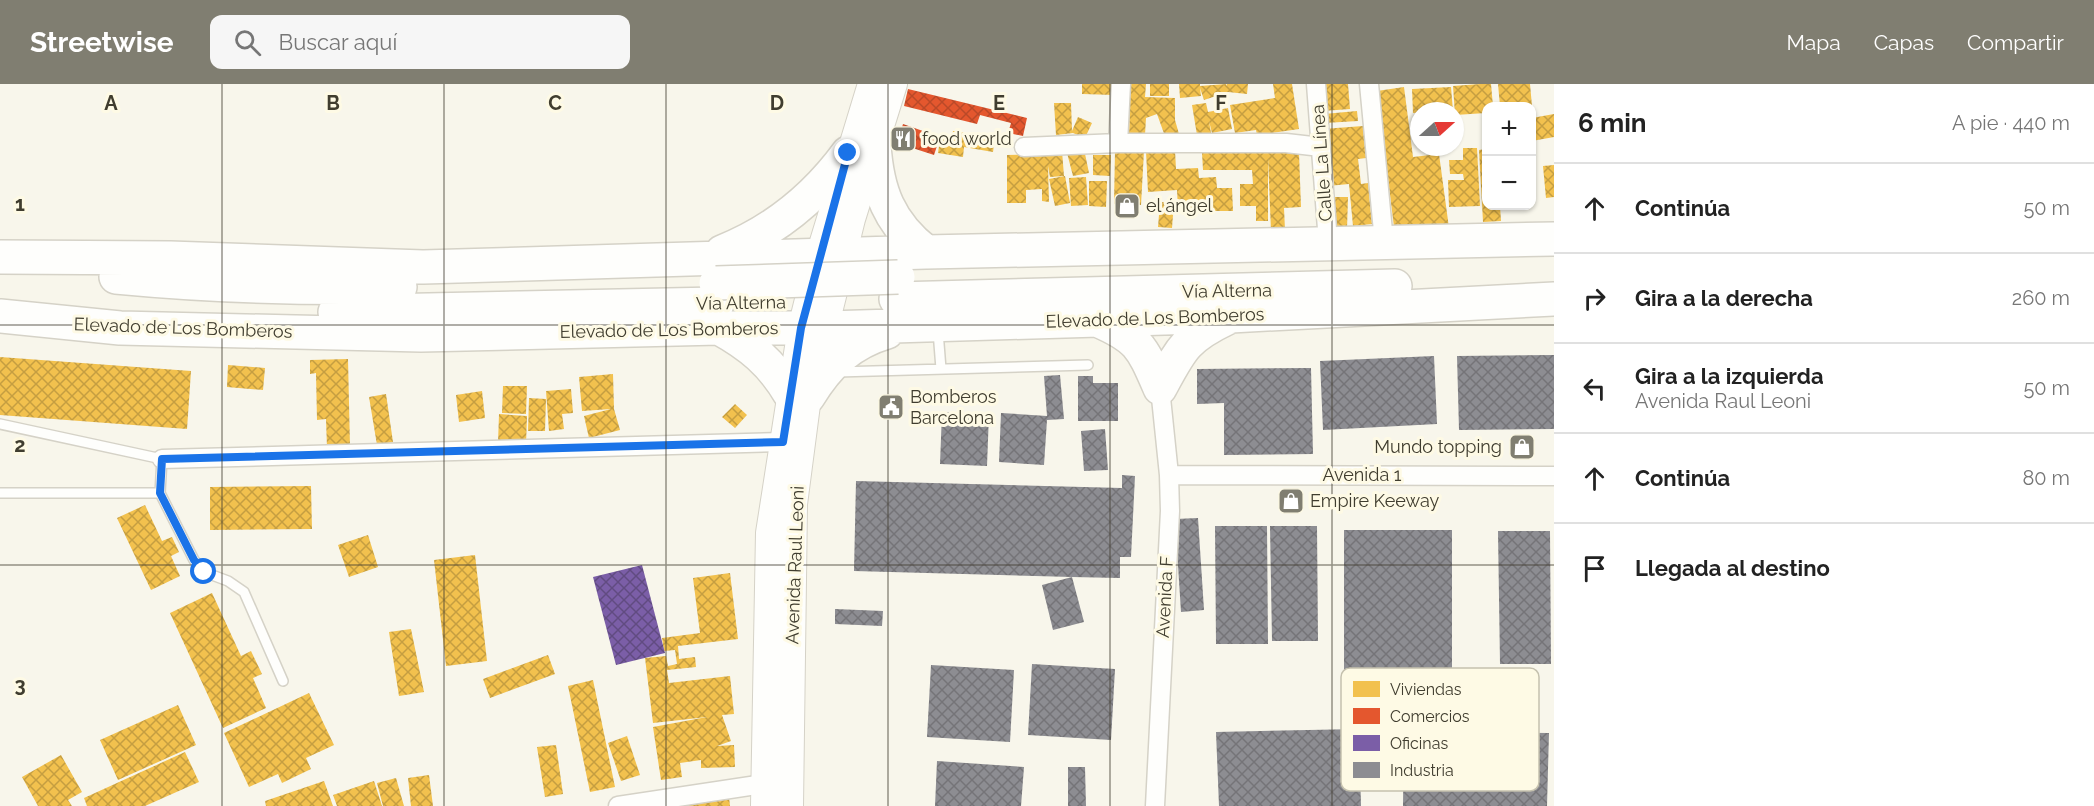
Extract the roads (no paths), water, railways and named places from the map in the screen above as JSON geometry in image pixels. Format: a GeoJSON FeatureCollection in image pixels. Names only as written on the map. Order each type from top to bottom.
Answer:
{"type":"FeatureCollection","features":[{"type":"Feature","properties":{"kind":"highway"},"geometry":{"type":"LineString","coordinates":[[926,252],[897,225],[887,209],[861,149],[784,219],[748,241],[713,293],[758,352],[771,365],[807,388],[844,352],[868,337],[932,323]]}},
{"type":"Feature","properties":{"kind":"highway","name":"Elevado de Los Bomberos"},"geometry":{"type":"LineString","coordinates":[[0,316],[120,328],[409,335],[713,293],[831,254],[1554,239]]}},
{"type":"Feature","properties":{"kind":"highway","name":"Elevado de Los Bomberos"},"geometry":{"type":"LineString","coordinates":[[0,257],[170,258],[423,267],[713,293],[814,328],[1231,316],[1554,299]]}},
{"type":"Feature","properties":{"kind":"highway","name":"Vía Alterna"},"geometry":{"type":"LineString","coordinates":[[897,288],[1554,258]]}},
{"type":"Feature","properties":{"kind":"highway","name":"Elevado de Los Bomberos"},"geometry":{"type":"LineString","coordinates":[[0,266],[196,284],[308,289],[713,293],[897,288]]}},
{"type":"Feature","properties":{"kind":"highway","name":"Vía Alterna"},"geometry":{"type":"LineString","coordinates":[[897,288],[1554,280]]}},
{"type":"Feature","properties":{"kind":"highway","name":"Vía Alterna"},"geometry":{"type":"LineString","coordinates":[[0,305],[229,312],[333,312],[713,293]]}},
{"type":"Feature","properties":{"kind":"highway"},"geometry":{"type":"LineString","coordinates":[[1160,388],[1180,349],[1199,332],[1231,316]]}},
{"type":"Feature","properties":{"kind":"highway"},"geometry":{"type":"LineString","coordinates":[[1097,320],[1126,332],[1145,355],[1160,388]]}},
{"type":"Feature","properties":{"kind":"main road"},"geometry":{"type":"LineString","coordinates":[[861,149],[871,84]]}},
{"type":"Feature","properties":{"kind":"main road"},"geometry":{"type":"LineString","coordinates":[[861,149],[894,84]]}},
{"type":"Feature","properties":{"kind":"main road","name":"Avenida Raul Leoni"},"geometry":{"type":"LineString","coordinates":[[790,806],[794,504],[814,328],[831,254],[861,149]]}},
{"type":"Feature","properties":{"kind":"main road","name":"Avenida Raul Leoni"},"geometry":{"type":"LineString","coordinates":[[764,795],[769,533],[783,442],[807,388]]}},
{"type":"Feature","properties":{"kind":"street"},"geometry":{"type":"LineString","coordinates":[[1118,143],[1121,84]]}},
{"type":"Feature","properties":{"kind":"street","name":"Calle La Línea"},"geometry":{"type":"LineString","coordinates":[[1316,84],[1328,242]]}},
{"type":"Feature","properties":{"kind":"street"},"geometry":{"type":"LineString","coordinates":[[1369,84],[1384,242]]}},
{"type":"Feature","properties":{"kind":"street"},"geometry":{"type":"LineString","coordinates":[[1024,147],[1118,143],[1287,143],[1320,147]]}},
{"type":"Feature","properties":{"kind":"street","name":"Avenida F"},"geometry":{"type":"LineString","coordinates":[[1155,806],[1169,475],[1160,388]]}},
{"type":"Feature","properties":{"kind":"street"},"geometry":{"type":"LineString","coordinates":[[162,459],[783,442]]}},
{"type":"Feature","properties":{"kind":"street","name":"Avenida 1"},"geometry":{"type":"LineString","coordinates":[[1169,475],[1554,476]]}},
{"type":"Feature","properties":{"kind":"street"},"geometry":{"type":"LineString","coordinates":[[618,806],[764,795]]}},
{"type":"Feature","properties":{"kind":"lane"},"geometry":{"type":"LineString","coordinates":[[932,323],[941,369]]}},
{"type":"Feature","properties":{"kind":"lane"},"geometry":{"type":"LineString","coordinates":[[807,388],[941,369],[1088,365]]}},
{"type":"Feature","properties":{"kind":"lane"},"geometry":{"type":"LineString","coordinates":[[0,424],[162,459],[160,493],[194,560],[204,572],[228,581],[244,592],[284,681]]}},
{"type":"Feature","properties":{"kind":"lane"},"geometry":{"type":"LineString","coordinates":[[0,493],[160,493]]}},
{"type":"Feature","properties":{"kind":"place","name":"food world"},"geometry":{"type":"Point","coordinates":[903,139]}},
{"type":"Feature","properties":{"kind":"place","name":"el ángel"},"geometry":{"type":"Point","coordinates":[1127,206]}},
{"type":"Feature","properties":{"kind":"place","name":"Bomberos Barcelona"},"geometry":{"type":"Point","coordinates":[891,407]}},
{"type":"Feature","properties":{"kind":"place","name":"Mundo topping"},"geometry":{"type":"Point","coordinates":[1522,447]}},
{"type":"Feature","properties":{"kind":"place","name":"Empire Keeway"},"geometry":{"type":"Point","coordinates":[1291,501]}}]}
